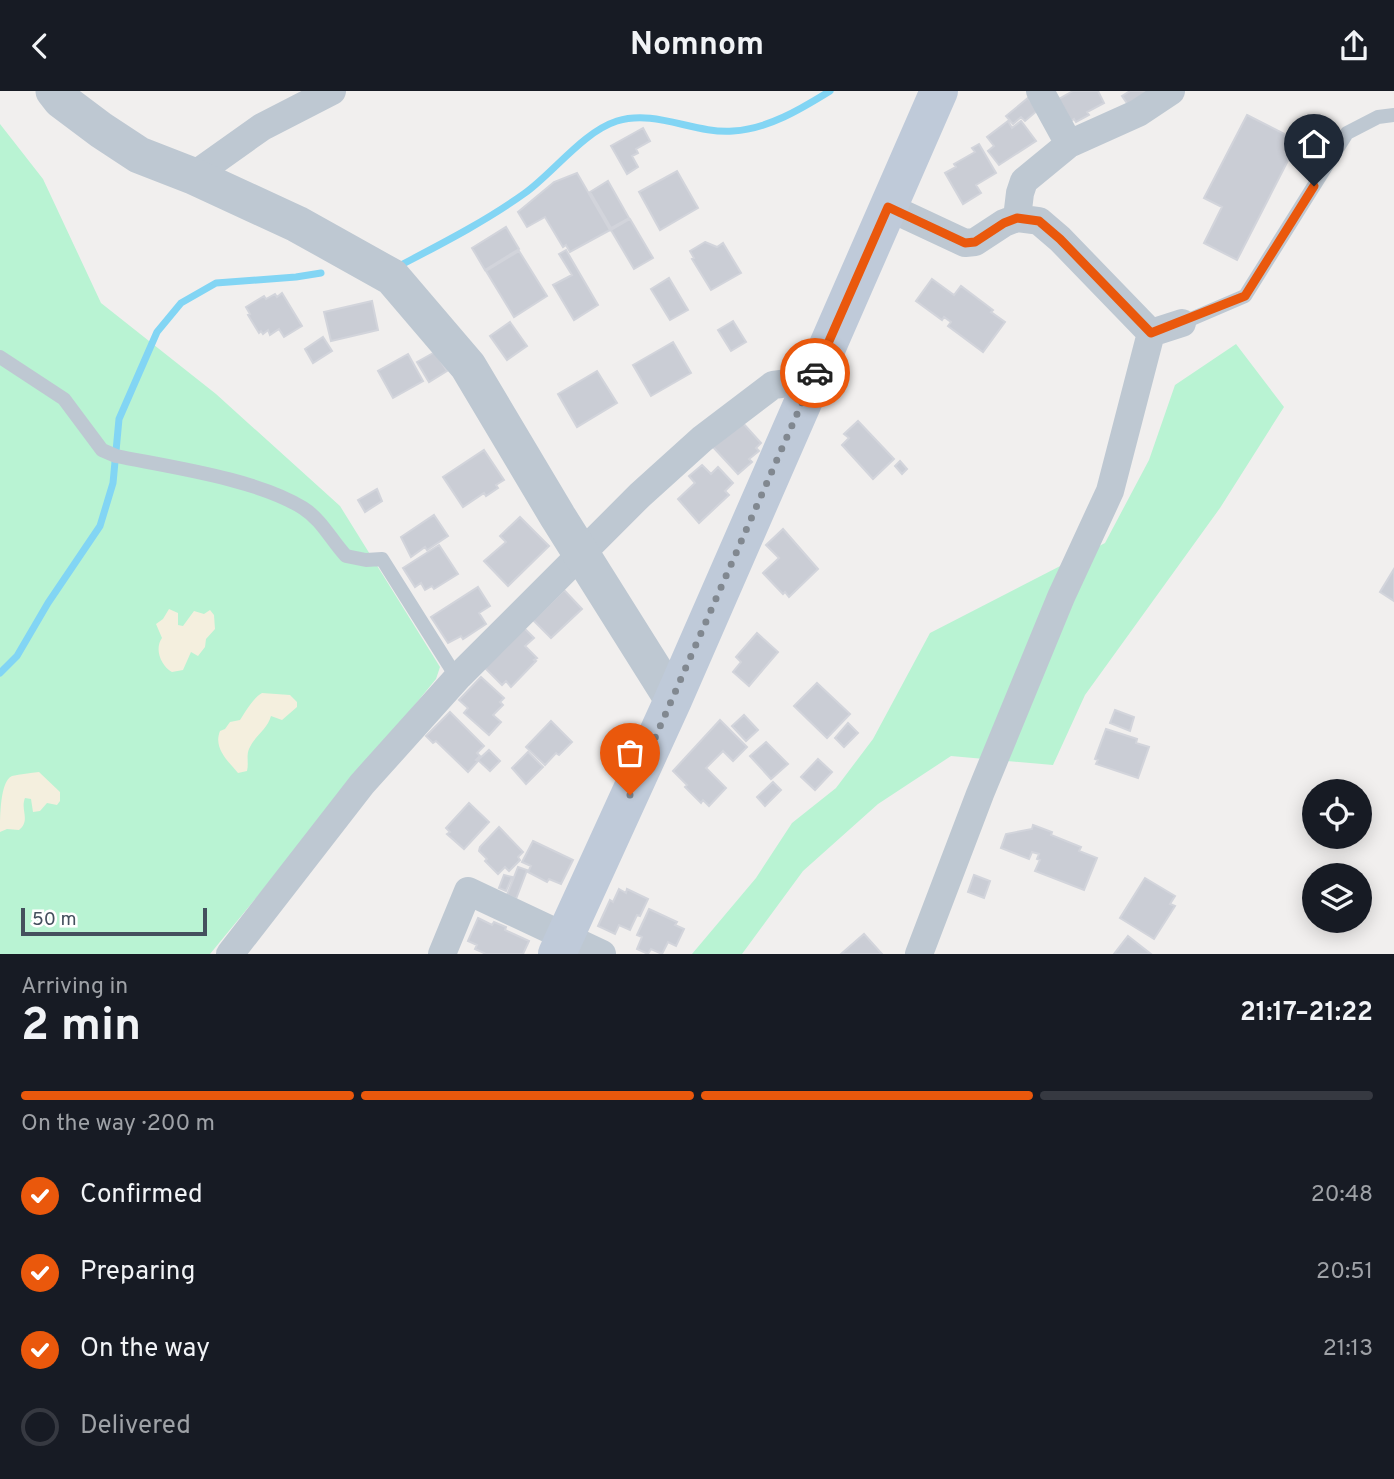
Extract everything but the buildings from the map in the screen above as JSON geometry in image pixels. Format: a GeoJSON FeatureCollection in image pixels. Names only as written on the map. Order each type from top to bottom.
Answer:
{"type":"FeatureCollection","features":[{"type":"Feature","properties":{"kind":"main road"},"geometry":{"type":"LineString","coordinates":[[561,946],[673,700],[939,91]]}},
{"type":"Feature","properties":{"kind":"street"},"geometry":{"type":"LineString","coordinates":[[54,91],[61,100],[139,155],[193,176],[297,224],[392,277],[468,366],[558,517],[673,700]]}},
{"type":"Feature","properties":{"kind":"street"},"geometry":{"type":"LineString","coordinates":[[193,176],[262,127],[332,91]]}},
{"type":"Feature","properties":{"kind":"street"},"geometry":{"type":"LineString","coordinates":[[1040,91],[1069,143]]}},
{"type":"Feature","properties":{"kind":"street"},"geometry":{"type":"LineString","coordinates":[[1017,218],[1024,181],[1069,143],[1138,113],[1171,91]]}},
{"type":"Feature","properties":{"kind":"street"},"geometry":{"type":"LineString","coordinates":[[888,207],[965,243],[975,242],[1004,223],[1017,218],[1039,221],[1151,333]]}},
{"type":"Feature","properties":{"kind":"street"},"geometry":{"type":"LineString","coordinates":[[1151,333],[1182,323]]}},
{"type":"Feature","properties":{"kind":"street"},"geometry":{"type":"LineString","coordinates":[[919,954],[979,794],[1061,597],[1110,491],[1151,333]]}},
{"type":"Feature","properties":{"kind":"street"},"geometry":{"type":"LineString","coordinates":[[230,954],[362,783],[457,678],[640,495],[702,439],[773,386],[812,380]]}},
{"type":"Feature","properties":{"kind":"street"},"geometry":{"type":"LineString","coordinates":[[442,954],[468,891],[561,946],[602,954]]}},
{"type":"Feature","properties":{"kind":"lane"},"geometry":{"type":"LineString","coordinates":[[1182,323],[1245,296],[1347,133],[1378,117],[1394,115]]}},
{"type":"Feature","properties":{"kind":"lane"},"geometry":{"type":"LineString","coordinates":[[0,358],[64,399],[102,450],[116,456],[211,475],[281,497],[304,508],[324,526],[346,556],[382,559],[457,678]]}},
{"type":"Feature","properties":{"kind":"green space"},"geometry":{"type":"Polygon","coordinates":[[[0,124],[43,179],[101,303],[216,394],[340,506],[440,667],[436,679],[210,954],[0,954],[0,124]]]}},
{"type":"Feature","properties":{"kind":"green space"},"geometry":{"type":"Polygon","coordinates":[[[1236,344],[1284,407],[1220,508],[1085,695],[1053,765],[951,756],[878,804],[803,871],[742,954],[692,954],[756,878],[792,823],[836,788],[873,739],[930,633],[1105,543],[1149,460],[1175,385],[1236,344]]]}},
{"type":"Feature","properties":{"kind":"sand"},"geometry":{"type":"Polygon","coordinates":[[[169,609],[178,613],[178,625],[183,626],[194,611],[204,614],[210,610],[214,615],[215,629],[206,639],[205,647],[198,656],[191,652],[183,670],[172,672],[160,657],[162,638],[156,624],[169,609]]]}},
{"type":"Feature","properties":{"kind":"sand"},"geometry":{"type":"Polygon","coordinates":[[[262,693],[290,695],[297,702],[297,707],[282,720],[271,716],[249,749],[247,771],[238,773],[220,749],[218,737],[220,731],[230,722],[240,720],[262,693]]]}},
{"type":"Feature","properties":{"kind":"sand"},"geometry":{"type":"Polygon","coordinates":[[[39,772],[60,792],[60,801],[57,805],[47,803],[40,811],[33,812],[31,799],[25,798],[25,819],[22,826],[19,830],[7,829],[0,832],[2,800],[8,779],[39,772]]]}},
{"type":"Feature","properties":{"kind":"waterway"},"geometry":{"type":"LineString","coordinates":[[401,265],[464,231],[525,193],[604,126],[632,118],[646,118],[718,131],[746,129],[784,117],[830,91]]}},
{"type":"Feature","properties":{"kind":"waterway"},"geometry":{"type":"LineString","coordinates":[[0,673],[17,656],[48,603],[100,526],[113,483],[119,419],[157,332],[181,303],[216,283],[321,273]]}},
{"type":"Feature","properties":{"kind":"way so far"},"geometry":{"type":"LineString","coordinates":[[630,795],[815,373]]}},
{"type":"Feature","properties":{"kind":"route"},"geometry":{"type":"LineString","coordinates":[[815,373],[888,207],[965,243],[975,242],[1004,223],[1017,218],[1039,221],[1060,239],[1151,333],[1245,296],[1314,186]]}}]}
